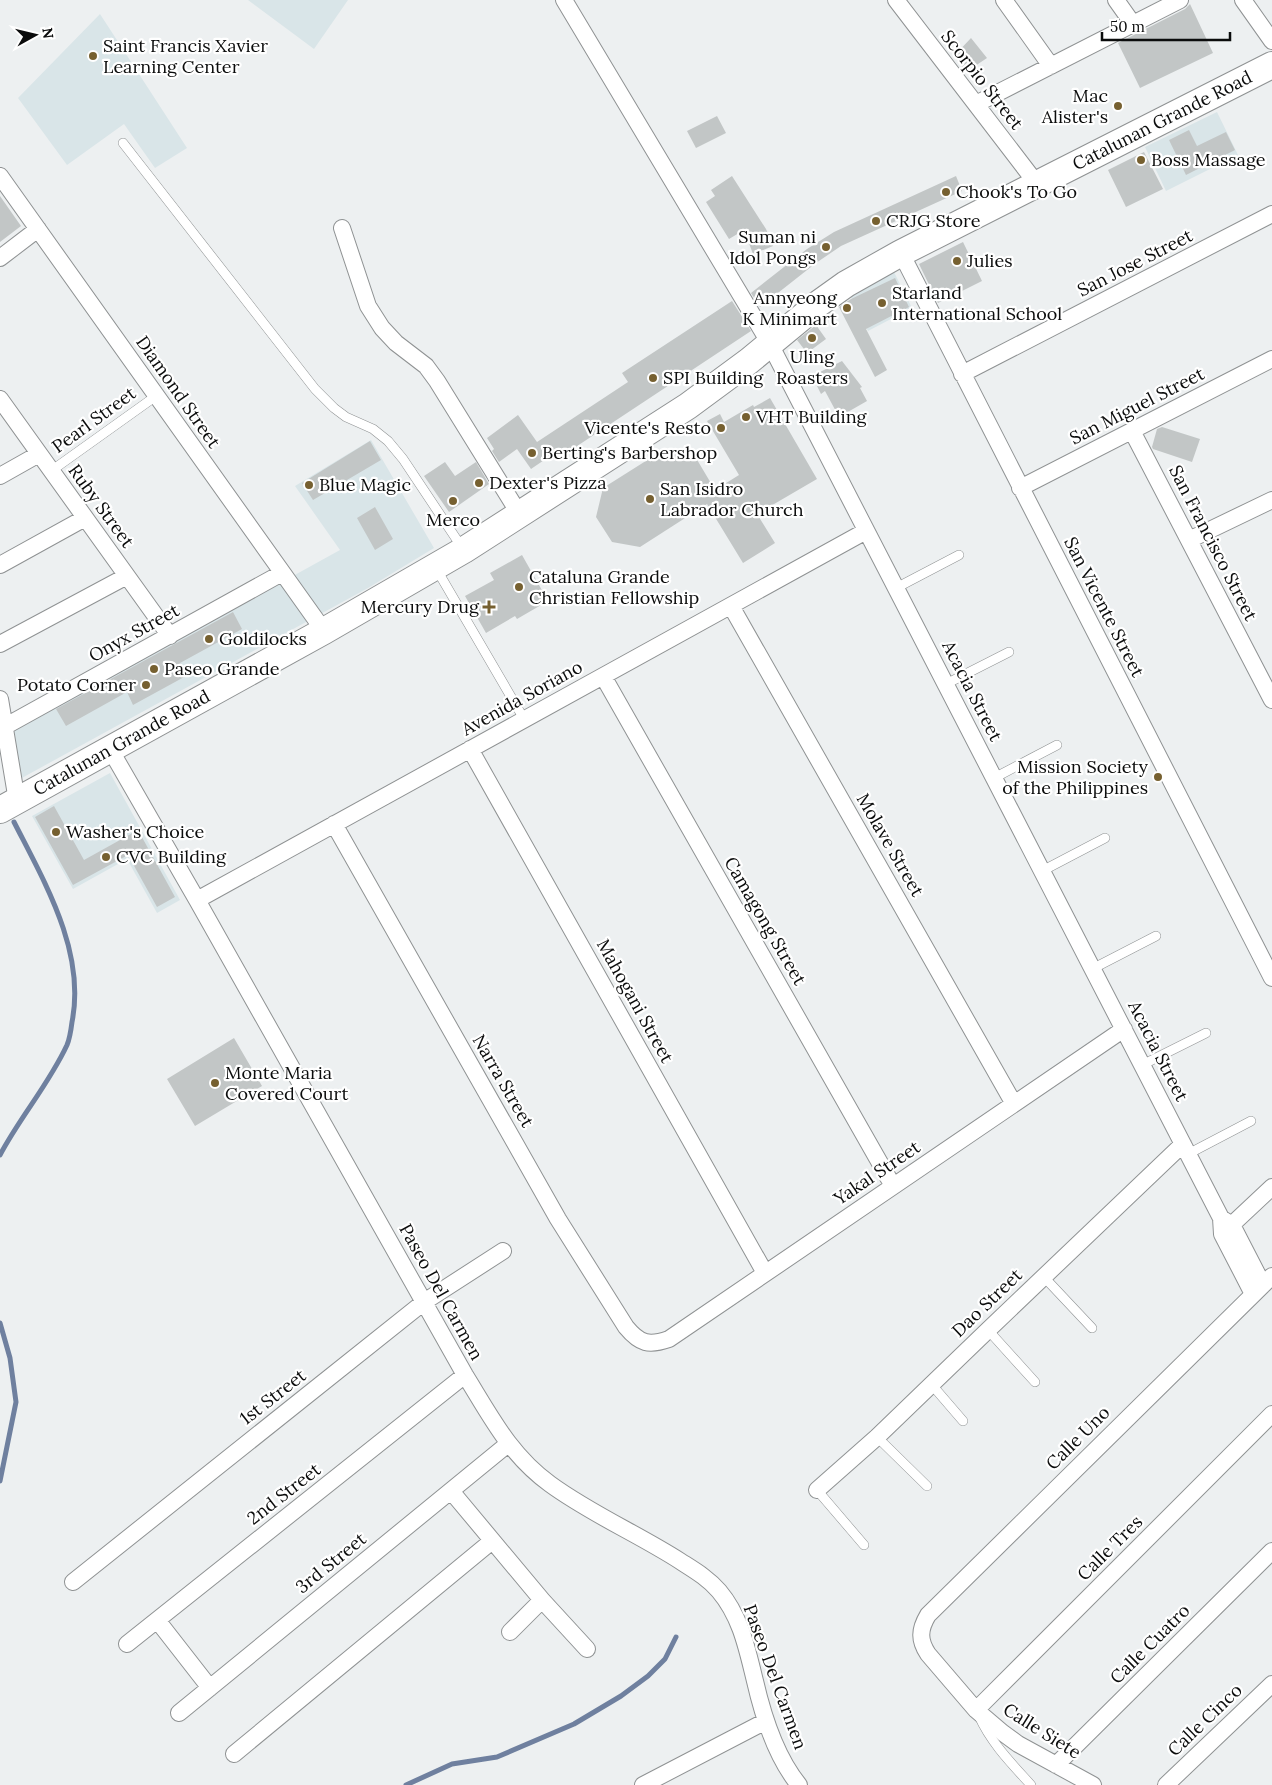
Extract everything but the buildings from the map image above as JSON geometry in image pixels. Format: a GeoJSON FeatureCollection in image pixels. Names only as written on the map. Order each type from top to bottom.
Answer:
{"type":"FeatureCollection","features":[{"type":"Feature","properties":{"kind":"main road","name":"Catalunan Grande Road"},"geometry":{"type":"LineString","coordinates":[[8,806],[324,631],[464,550],[688,406],[846,284],[901,253],[1272,66]]}},
{"type":"Feature","properties":{"kind":"street","name":"Acacia Street"},"geometry":{"type":"LineString","coordinates":[[564,0],[770,344],[1225,1226],[1263,1285]]}},
{"type":"Feature","properties":{"kind":"street","name":"Scorpio Street"},"geometry":{"type":"LineString","coordinates":[[896,0],[1037,184]]}},
{"type":"Feature","properties":{"kind":"street"},"geometry":{"type":"LineString","coordinates":[[1004,0],[1051,66]]}},
{"type":"Feature","properties":{"kind":"street"},"geometry":{"type":"LineString","coordinates":[[1116,0],[1133,24]]}},
{"type":"Feature","properties":{"kind":"street"},"geometry":{"type":"LineString","coordinates":[[976,104],[1180,0]]}},
{"type":"Feature","properties":{"kind":"street"},"geometry":{"type":"LineString","coordinates":[[1243,0],[1272,41]]}},
{"type":"Feature","properties":{"kind":"street","name":"Diamond Street"},"geometry":{"type":"LineString","coordinates":[[0,176],[324,631]]}},
{"type":"Feature","properties":{"kind":"street","name":"San Jose Street"},"geometry":{"type":"LineString","coordinates":[[962,374],[1272,214]]}},
{"type":"Feature","properties":{"kind":"street"},"geometry":{"type":"LineString","coordinates":[[342,228],[368,306],[382,328],[396,343],[426,366],[437,381],[520,515]]}},
{"type":"Feature","properties":{"kind":"street"},"geometry":{"type":"LineString","coordinates":[[0,258],[38,230]]}},
{"type":"Feature","properties":{"kind":"street","name":"San Vicente Street"},"geometry":{"type":"LineString","coordinates":[[901,253],[1272,978]]}},
{"type":"Feature","properties":{"kind":"street","name":"San Miguel Street"},"geometry":{"type":"LineString","coordinates":[[1020,488],[1272,360]]}},
{"type":"Feature","properties":{"kind":"street","name":"Ruby Street"},"geometry":{"type":"LineString","coordinates":[[0,400],[170,636]]}},
{"type":"Feature","properties":{"kind":"street","name":"San Francisco Street"},"geometry":{"type":"LineString","coordinates":[[1132,431],[1272,700]]}},
{"type":"Feature","properties":{"kind":"street"},"geometry":{"type":"LineString","coordinates":[[0,476],[39,454]]}},
{"type":"Feature","properties":{"kind":"street"},"geometry":{"type":"LineString","coordinates":[[1189,540],[1272,500]]}},
{"type":"Feature","properties":{"kind":"street"},"geometry":{"type":"LineString","coordinates":[[0,564],[86,518]]}},
{"type":"Feature","properties":{"kind":"street","name":"Avenida Soriano"},"geometry":{"type":"LineString","coordinates":[[197,900],[866,531]]}},
{"type":"Feature","properties":{"kind":"street","name":"Onyx Street"},"geometry":{"type":"LineString","coordinates":[[4,726],[282,573]]}},
{"type":"Feature","properties":{"kind":"street"},"geometry":{"type":"LineString","coordinates":[[0,644],[127,576]]}},
{"type":"Feature","properties":{"kind":"street","name":"Molave Street"},"geometry":{"type":"LineString","coordinates":[[731,606],[1014,1104]]}},
{"type":"Feature","properties":{"kind":"street","name":"Camagong Street"},"geometry":{"type":"LineString","coordinates":[[603,676],[893,1186]]}},
{"type":"Feature","properties":{"kind":"street"},"geometry":{"type":"LineString","coordinates":[[0,698],[4,726],[8,806]]}},
{"type":"Feature","properties":{"kind":"street","name":"Paseo Del Carmen"},"geometry":{"type":"LineString","coordinates":[[110,749],[465,1375],[508,1444],[523,1462],[551,1485],[660,1548],[704,1577],[719,1591],[730,1607],[745,1640],[766,1721],[779,1751],[798,1785]]}},
{"type":"Feature","properties":{"kind":"street","name":"Mahogani Street"},"geometry":{"type":"LineString","coordinates":[[470,749],[765,1273]]}},
{"type":"Feature","properties":{"kind":"street","name":"Narra Street"},"geometry":{"type":"LineString","coordinates":[[334,824],[558,1219],[626,1327],[634,1336],[644,1342],[651,1343]]}},
{"type":"Feature","properties":{"kind":"street","name":"Yakal Street"},"geometry":{"type":"LineString","coordinates":[[651,1343],[669,1339],[1124,1029]]}},
{"type":"Feature","properties":{"kind":"street","name":"Dao Street"},"geometry":{"type":"LineString","coordinates":[[817,1490],[877,1438],[1044,1276],[1186,1149]]}},
{"type":"Feature","properties":{"kind":"street"},"geometry":{"type":"LineString","coordinates":[[1225,1226],[1272,1187]]}},
{"type":"Feature","properties":{"kind":"street","name":"1st Street"},"geometry":{"type":"LineString","coordinates":[[73,1582],[424,1302],[504,1250]]}},
{"type":"Feature","properties":{"kind":"street","name":"Calle Uno"},"geometry":{"type":"LineString","coordinates":[[920,1634],[922,1624],[928,1615],[1263,1285]]}},
{"type":"Feature","properties":{"kind":"street","name":"2nd Street"},"geometry":{"type":"LineString","coordinates":[[127,1644],[465,1375]]}},
{"type":"Feature","properties":{"kind":"street","name":"Calle Tres"},"geometry":{"type":"LineString","coordinates":[[976,1710],[1272,1414]]}},
{"type":"Feature","properties":{"kind":"street","name":"3rd Street"},"geometry":{"type":"LineString","coordinates":[[178,1713],[508,1444]]}},
{"type":"Feature","properties":{"kind":"street"},"geometry":{"type":"LineString","coordinates":[[451,1491],[542,1600],[587,1649]]}},
{"type":"Feature","properties":{"kind":"street"},"geometry":{"type":"LineString","coordinates":[[234,1754],[492,1541]]}},
{"type":"Feature","properties":{"kind":"street","name":"Calle Cuatro"},"geometry":{"type":"LineString","coordinates":[[1056,1765],[1272,1551]]}},
{"type":"Feature","properties":{"kind":"street"},"geometry":{"type":"LineString","coordinates":[[510,1632],[542,1600]]}},
{"type":"Feature","properties":{"kind":"street"},"geometry":{"type":"LineString","coordinates":[[157,1620],[210,1688]]}},
{"type":"Feature","properties":{"kind":"street","name":"Calle Siete"},"geometry":{"type":"LineString","coordinates":[[920,1634],[922,1644],[928,1654],[976,1710],[1018,1744],[1093,1785]]}},
{"type":"Feature","properties":{"kind":"street","name":"Calle Cinco"},"geometry":{"type":"LineString","coordinates":[[1166,1785],[1272,1684]]}},
{"type":"Feature","properties":{"kind":"street"},"geometry":{"type":"LineString","coordinates":[[643,1785],[766,1721]]}},
{"type":"Feature","properties":{"kind":"lane"},"geometry":{"type":"LineString","coordinates":[[123,143],[315,390],[346,417],[373,429],[403,458],[464,550]]}},
{"type":"Feature","properties":{"kind":"lane","name":"Pearl Street"},"geometry":{"type":"LineString","coordinates":[[51,471],[156,396]]}},
{"type":"Feature","properties":{"kind":"lane"},"geometry":{"type":"LineString","coordinates":[[896,588],[959,555]]}},
{"type":"Feature","properties":{"kind":"lane"},"geometry":{"type":"LineString","coordinates":[[435,567],[524,719]]}},
{"type":"Feature","properties":{"kind":"lane"},"geometry":{"type":"LineString","coordinates":[[946,684],[1009,652]]}},
{"type":"Feature","properties":{"kind":"lane"},"geometry":{"type":"LineString","coordinates":[[994,778],[1057,745]]}},
{"type":"Feature","properties":{"kind":"lane"},"geometry":{"type":"LineString","coordinates":[[1042,871],[1105,838]]}},
{"type":"Feature","properties":{"kind":"lane"},"geometry":{"type":"LineString","coordinates":[[1092,969],[1156,936]]}},
{"type":"Feature","properties":{"kind":"lane"},"geometry":{"type":"LineString","coordinates":[[1142,1066],[1206,1033]]}},
{"type":"Feature","properties":{"kind":"lane"},"geometry":{"type":"LineString","coordinates":[[1186,1149],[1252,1121]]}},
{"type":"Feature","properties":{"kind":"lane"},"geometry":{"type":"LineString","coordinates":[[1044,1276],[1092,1328]]}},
{"type":"Feature","properties":{"kind":"lane"},"geometry":{"type":"LineString","coordinates":[[988,1330],[1035,1382]]}},
{"type":"Feature","properties":{"kind":"lane"},"geometry":{"type":"LineString","coordinates":[[932,1385],[962,1421]]}},
{"type":"Feature","properties":{"kind":"lane"},"geometry":{"type":"LineString","coordinates":[[877,1438],[927,1486]]}},
{"type":"Feature","properties":{"kind":"lane"},"geometry":{"type":"LineString","coordinates":[[817,1490],[864,1545]]}},
{"type":"Feature","properties":{"kind":"lane"},"geometry":{"type":"LineString","coordinates":[[976,1710],[984,1729],[994,1744],[1032,1785]]}},
{"type":"Feature","properties":{"kind":"shaded area"},"geometry":{"type":"Polygon","coordinates":[[[248,0],[348,0],[314,49],[248,0]]]}},
{"type":"Feature","properties":{"kind":"shaded area","name":"Saint Francis Xavier Learning Center"},"geometry":{"type":"Polygon","coordinates":[[[100,14],[187,148],[155,168],[124,124],[67,165],[18,98],[100,14]]]}},
{"type":"Feature","properties":{"kind":"shaded area"},"geometry":{"type":"Polygon","coordinates":[[[1217,112],[1238,155],[1166,191],[1145,147],[1217,112]]]}},
{"type":"Feature","properties":{"kind":"shaded area","name":"Starland International School"},"geometry":{"type":"Polygon","coordinates":[[[894,272],[912,308],[868,331],[851,297],[894,272]]]}},
{"type":"Feature","properties":{"kind":"shaded area"},"geometry":{"type":"Polygon","coordinates":[[[371,440],[434,548],[368,588],[20,779],[12,731],[340,550],[295,486],[371,440]]]}},
{"type":"Feature","properties":{"kind":"shaded area"},"geometry":{"type":"Polygon","coordinates":[[[110,773],[180,900],[157,913],[127,859],[73,889],[32,816],[110,773]]]}},
{"type":"Feature","properties":{"kind":"waterway"},"geometry":{"type":"LineString","coordinates":[[0,1155],[52,1073],[67,1045],[71,1031],[75,996],[68,944],[60,919],[50,894],[14,822]]}},
{"type":"Feature","properties":{"kind":"waterway"},"geometry":{"type":"LineString","coordinates":[[0,1323],[10,1358],[16,1402],[0,1481]]}},
{"type":"Feature","properties":{"kind":"waterway"},"geometry":{"type":"LineString","coordinates":[[406,1785],[452,1764],[497,1757],[574,1724],[621,1696],[648,1676],[665,1659],[676,1637]]}},
{"type":"Feature","properties":{"kind":"place","name":"Saint Francis Xavier Learning Center"},"geometry":{"type":"Point","coordinates":[93,56]}},
{"type":"Feature","properties":{"kind":"place","name":"Mac Alister's"},"geometry":{"type":"Point","coordinates":[1118,106]}},
{"type":"Feature","properties":{"kind":"place","name":"Boss Massage"},"geometry":{"type":"Point","coordinates":[1141,160]}},
{"type":"Feature","properties":{"kind":"place","name":"Chook's To Go"},"geometry":{"type":"Point","coordinates":[946,192]}},
{"type":"Feature","properties":{"kind":"place","name":"CRJG Store"},"geometry":{"type":"Point","coordinates":[876,221]}},
{"type":"Feature","properties":{"kind":"place","name":"Suman ni Idol Pongs"},"geometry":{"type":"Point","coordinates":[826,247]}},
{"type":"Feature","properties":{"kind":"place","name":"Julies"},"geometry":{"type":"Point","coordinates":[957,261]}},
{"type":"Feature","properties":{"kind":"place","name":"Starland International School"},"geometry":{"type":"Point","coordinates":[882,303]}},
{"type":"Feature","properties":{"kind":"place","name":"Annyeong K Minimart"},"geometry":{"type":"Point","coordinates":[847,308]}},
{"type":"Feature","properties":{"kind":"place","name":"Uling Roasters"},"geometry":{"type":"Point","coordinates":[812,338]}},
{"type":"Feature","properties":{"kind":"place","name":"SPI Building"},"geometry":{"type":"Point","coordinates":[653,378]}},
{"type":"Feature","properties":{"kind":"place","name":"VHT Building"},"geometry":{"type":"Point","coordinates":[746,417]}},
{"type":"Feature","properties":{"kind":"place","name":"Vicente's Resto"},"geometry":{"type":"Point","coordinates":[721,428]}},
{"type":"Feature","properties":{"kind":"place","name":"Berting's Barbershop"},"geometry":{"type":"Point","coordinates":[532,453]}},
{"type":"Feature","properties":{"kind":"place","name":"Dexter's Pizza"},"geometry":{"type":"Point","coordinates":[479,483]}},
{"type":"Feature","properties":{"kind":"place","name":"Blue Magic"},"geometry":{"type":"Point","coordinates":[309,485]}},
{"type":"Feature","properties":{"kind":"place","name":"San Isidro Labrador Church"},"geometry":{"type":"Point","coordinates":[650,499]}},
{"type":"Feature","properties":{"kind":"place","name":"Merco"},"geometry":{"type":"Point","coordinates":[453,501]}},
{"type":"Feature","properties":{"kind":"place","name":"Cataluna Grande Christian Fellowship"},"geometry":{"type":"Point","coordinates":[519,587]}},
{"type":"Feature","properties":{"kind":"place","name":"Mercury Drug"},"geometry":{"type":"Point","coordinates":[489,607]}},
{"type":"Feature","properties":{"kind":"place","name":"Goldilocks"},"geometry":{"type":"Point","coordinates":[209,639]}},
{"type":"Feature","properties":{"kind":"place","name":"Paseo Grande"},"geometry":{"type":"Point","coordinates":[154,669]}},
{"type":"Feature","properties":{"kind":"place","name":"Potato Corner"},"geometry":{"type":"Point","coordinates":[146,685]}},
{"type":"Feature","properties":{"kind":"place","name":"Mission Society of the Philippines"},"geometry":{"type":"Point","coordinates":[1158,777]}},
{"type":"Feature","properties":{"kind":"place","name":"Washer's Choice"},"geometry":{"type":"Point","coordinates":[56,832]}},
{"type":"Feature","properties":{"kind":"place","name":"CVC Building"},"geometry":{"type":"Point","coordinates":[106,857]}},
{"type":"Feature","properties":{"kind":"place","name":"Monte Maria Covered Court"},"geometry":{"type":"Point","coordinates":[215,1083]}}]}
